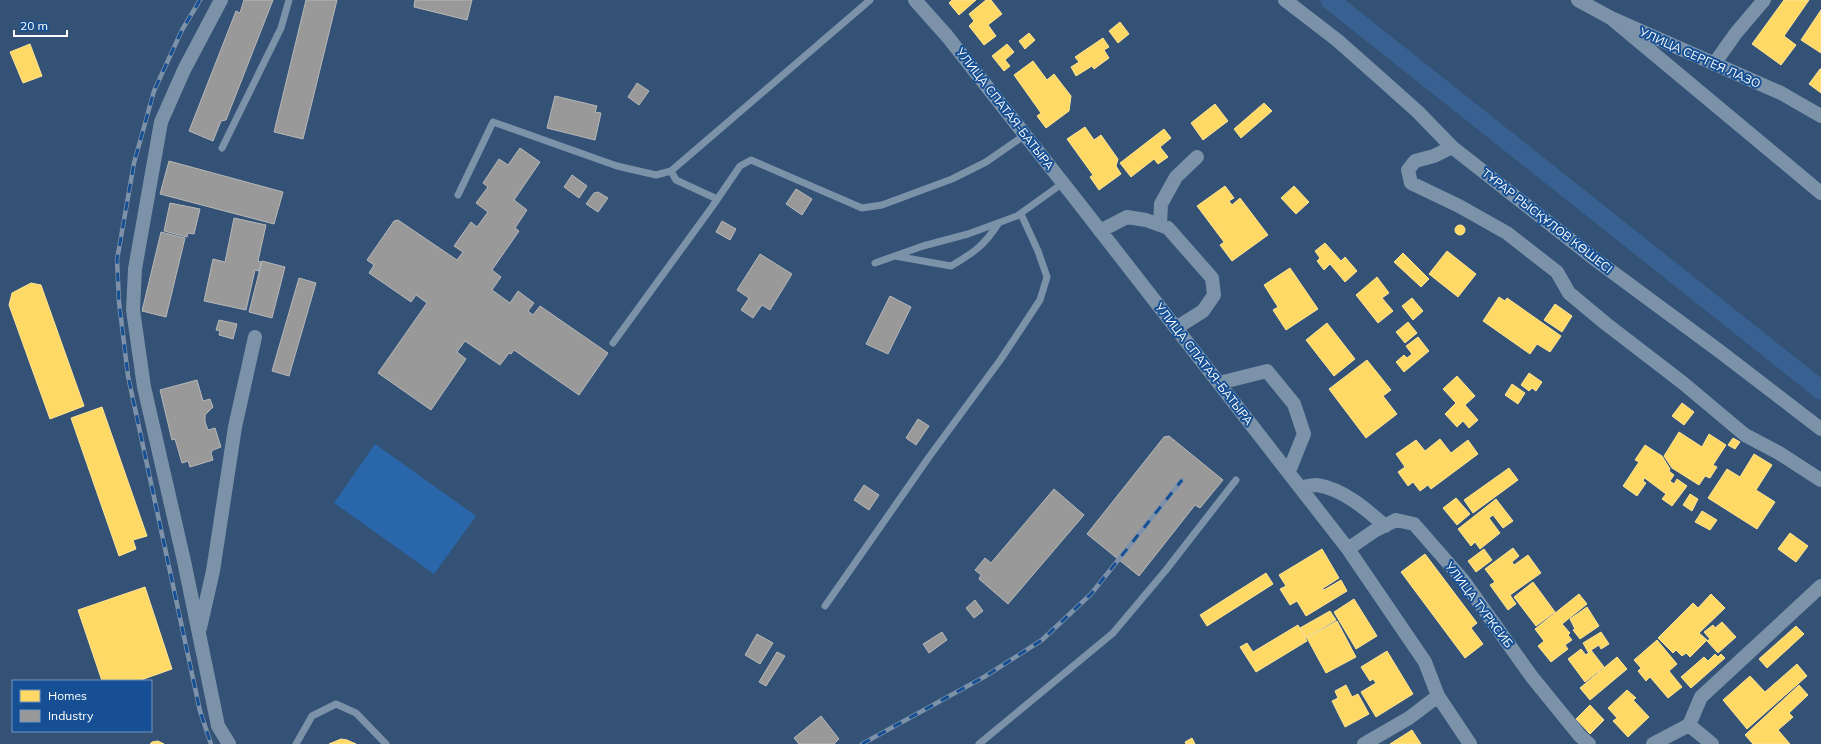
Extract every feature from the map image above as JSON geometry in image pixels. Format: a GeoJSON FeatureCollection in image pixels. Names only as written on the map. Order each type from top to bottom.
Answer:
{"type":"FeatureCollection","features":[{"type":"Feature","properties":{"kind":"street"},"geometry":{"type":"LineString","coordinates":[[221,0],[184,70],[161,122],[135,269],[133,310],[144,387],[199,632],[218,726],[229,744]]}},
{"type":"Feature","properties":{"kind":"street","name":"УЛИЦА СПАТАЯ-БАТЫРА"},"geometry":{"type":"LineString","coordinates":[[915,0],[946,36],[1025,135],[1348,549],[1425,662],[1438,696],[1470,744]]}},
{"type":"Feature","properties":{"kind":"street","name":"ТҰРАР РЫСҚҰЛОВ КӨШЕСІ"},"geometry":{"type":"LineString","coordinates":[[1284,0],[1337,40],[1418,112],[1452,147],[1596,260],[1718,350],[1821,429]]}},
{"type":"Feature","properties":{"kind":"street","name":"УЛИЦА СЕРГЕЯ ЛАЗО"},"geometry":{"type":"LineString","coordinates":[[1578,0],[1611,18],[1781,94],[1821,116]]}},
{"type":"Feature","properties":{"kind":"street"},"geometry":{"type":"LineString","coordinates":[[1714,64],[1736,33],[1764,0]]}},
{"type":"Feature","properties":{"kind":"street"},"geometry":{"type":"LineString","coordinates":[[1611,18],[1821,193]]}},
{"type":"Feature","properties":{"kind":"street"},"geometry":{"type":"LineString","coordinates":[[1452,147],[1434,156],[1415,161],[1408,170],[1412,183],[1459,206],[1507,233],[1557,272],[1569,293],[1605,323],[1683,383],[1745,435],[1779,453],[1821,480]]}},
{"type":"Feature","properties":{"kind":"street"},"geometry":{"type":"LineString","coordinates":[[1160,225],[1161,204],[1176,177],[1197,157]]}},
{"type":"Feature","properties":{"kind":"street"},"geometry":{"type":"LineString","coordinates":[[1100,231],[1127,218],[1146,220],[1168,228],[1212,278],[1214,295],[1202,311],[1176,328]]}},
{"type":"Feature","properties":{"kind":"street"},"geometry":{"type":"LineString","coordinates":[[199,632],[213,570],[235,427],[255,337]]}},
{"type":"Feature","properties":{"kind":"street"},"geometry":{"type":"LineString","coordinates":[[1219,383],[1267,371],[1294,404],[1304,434],[1289,472]]}},
{"type":"Feature","properties":{"kind":"street"},"geometry":{"type":"LineString","coordinates":[[1301,487],[1316,485],[1349,498],[1385,526]]}},
{"type":"Feature","properties":{"kind":"street","name":"УЛИЦА ТУРКСИБ"},"geometry":{"type":"LineString","coordinates":[[1348,549],[1396,520],[1414,524],[1463,580],[1532,677],[1580,736],[1589,744]]}},
{"type":"Feature","properties":{"kind":"street"},"geometry":{"type":"LineString","coordinates":[[1653,744],[1689,725],[1701,697],[1821,586]]}},
{"type":"Feature","properties":{"kind":"street"},"geometry":{"type":"LineString","coordinates":[[1364,744],[1409,718],[1438,696]]}},
{"type":"Feature","properties":{"kind":"street"},"geometry":{"type":"LineString","coordinates":[[1689,725],[1712,744]]}},
{"type":"Feature","properties":{"kind":"lane"},"geometry":{"type":"LineString","coordinates":[[222,148],[281,28],[289,0]]}},
{"type":"Feature","properties":{"kind":"lane"},"geometry":{"type":"LineString","coordinates":[[458,195],[493,122],[617,166],[656,175],[671,171],[870,0]]}},
{"type":"Feature","properties":{"kind":"lane"},"geometry":{"type":"LineString","coordinates":[[613,343],[740,166],[751,160],[862,208],[882,205],[966,172],[986,162],[1025,135]]}},
{"type":"Feature","properties":{"kind":"lane"},"geometry":{"type":"LineString","coordinates":[[671,171],[676,180],[717,199]]}},
{"type":"Feature","properties":{"kind":"lane"},"geometry":{"type":"LineString","coordinates":[[875,263],[923,246],[998,224],[1021,214],[1062,183]]}},
{"type":"Feature","properties":{"kind":"lane"},"geometry":{"type":"LineString","coordinates":[[825,606],[929,457],[1001,359],[1040,300],[1047,277],[1038,251],[1021,214]]}},
{"type":"Feature","properties":{"kind":"lane"},"geometry":{"type":"LineString","coordinates":[[895,256],[951,266],[969,256],[987,240],[998,224]]}},
{"type":"Feature","properties":{"kind":"lane"},"geometry":{"type":"LineString","coordinates":[[980,744],[1113,633],[1166,570],[1236,480]]}},
{"type":"Feature","properties":{"kind":"lane"},"geometry":{"type":"LineString","coordinates":[[296,744],[312,716],[336,704],[356,712],[386,744]]}},
{"type":"Feature","properties":{"kind":"shaded area"},"geometry":{"type":"Polygon","coordinates":[[[375,444],[476,516],[434,574],[334,503],[375,444]]]}},
{"type":"Feature","properties":{"kind":"building: Homes"},"geometry":{"type":"Polygon","coordinates":[[[952,0],[976,0],[959,15],[949,3],[952,0]]]}},
{"type":"Feature","properties":{"kind":"building: Homes"},"geometry":{"type":"Polygon","coordinates":[[[986,0],[991,0],[1002,14],[988,25],[996,36],[984,45],[969,26],[974,21],[969,14],[986,0]]]}},
{"type":"Feature","properties":{"kind":"building: Homes"},"geometry":{"type":"Polygon","coordinates":[[[1784,0],[1809,0],[1784,36],[1796,45],[1781,65],[1752,44],[1784,0]]]}},
{"type":"Feature","properties":{"kind":"building: Homes"},"geometry":{"type":"Polygon","coordinates":[[[1821,10],[1821,53],[1801,40],[1821,10]]]}},
{"type":"Feature","properties":{"kind":"building: Homes"},"geometry":{"type":"Polygon","coordinates":[[[1120,22],[1129,34],[1118,43],[1109,31],[1120,22]]]}},
{"type":"Feature","properties":{"kind":"building: Homes"},"geometry":{"type":"Polygon","coordinates":[[[1029,33],[1035,40],[1025,49],[1019,41],[1029,33]]]}},
{"type":"Feature","properties":{"kind":"building: Homes"},"geometry":{"type":"Polygon","coordinates":[[[1103,38],[1109,47],[1104,50],[1109,58],[1094,69],[1092,66],[1076,76],[1071,67],[1079,62],[1075,57],[1103,38]]]}},
{"type":"Feature","properties":{"kind":"building: Homes"},"geometry":{"type":"Polygon","coordinates":[[[30,44],[42,76],[23,83],[10,52],[30,44]]]}},
{"type":"Feature","properties":{"kind":"building: Homes"},"geometry":{"type":"Polygon","coordinates":[[[1007,44],[1014,52],[1005,60],[1010,66],[1004,71],[992,56],[1007,44]]]}},
{"type":"Feature","properties":{"kind":"building: Homes"},"geometry":{"type":"Polygon","coordinates":[[[1033,61],[1047,80],[1054,74],[1071,96],[1069,111],[1046,128],[1037,116],[1041,113],[1014,75],[1033,61]]]}},
{"type":"Feature","properties":{"kind":"building: Homes"},"geometry":{"type":"Polygon","coordinates":[[[1821,69],[1821,93],[1809,84],[1821,69]]]}},
{"type":"Feature","properties":{"kind":"building: Homes"},"geometry":{"type":"Polygon","coordinates":[[[1264,103],[1272,111],[1241,138],[1234,129],[1264,103]]]}},
{"type":"Feature","properties":{"kind":"building: Homes"},"geometry":{"type":"Polygon","coordinates":[[[1215,104],[1228,121],[1203,140],[1191,123],[1215,104]]]}},
{"type":"Feature","properties":{"kind":"building: Homes"},"geometry":{"type":"Polygon","coordinates":[[[1085,127],[1094,140],[1101,135],[1118,159],[1116,166],[1121,174],[1099,190],[1090,177],[1093,175],[1067,139],[1085,127]]]}},
{"type":"Feature","properties":{"kind":"building: Homes"},"geometry":{"type":"Polygon","coordinates":[[[1164,129],[1171,138],[1160,147],[1168,157],[1158,164],[1154,159],[1131,177],[1120,163],[1164,129]]]}},
{"type":"Feature","properties":{"kind":"building: Homes"},"geometry":{"type":"Polygon","coordinates":[[[1225,186],[1234,198],[1229,201],[1232,205],[1240,198],[1268,235],[1232,261],[1220,245],[1224,242],[1197,206],[1225,186]]]}},
{"type":"Feature","properties":{"kind":"building: Homes"},"geometry":{"type":"Polygon","coordinates":[[[1294,186],[1309,202],[1296,214],[1281,198],[1294,186]]]}},
{"type":"Feature","properties":{"kind":"building: Homes"},"geometry":{"type":"Polygon","coordinates":[[[1458,225],[1462,225],[1464,226],[1464,234],[1458,235],[1455,232],[1455,228],[1458,225]]]}},
{"type":"Feature","properties":{"kind":"building: Homes"},"geometry":{"type":"Polygon","coordinates":[[[1325,243],[1341,261],[1345,257],[1357,271],[1345,282],[1330,264],[1324,270],[1317,261],[1320,258],[1315,251],[1325,243]]]}},
{"type":"Feature","properties":{"kind":"building: Homes"},"geometry":{"type":"Polygon","coordinates":[[[1447,251],[1476,274],[1458,297],[1429,274],[1447,251]]]}},
{"type":"Feature","properties":{"kind":"building: Homes"},"geometry":{"type":"Polygon","coordinates":[[[1403,253],[1429,279],[1421,287],[1394,262],[1403,253]]]}},
{"type":"Feature","properties":{"kind":"building: Homes"},"geometry":{"type":"Polygon","coordinates":[[[1290,268],[1318,309],[1286,330],[1273,310],[1278,307],[1264,285],[1290,268]]]}},
{"type":"Feature","properties":{"kind":"building: Homes"},"geometry":{"type":"Polygon","coordinates":[[[1377,277],[1389,293],[1382,298],[1393,311],[1378,323],[1356,295],[1377,277]]]}},
{"type":"Feature","properties":{"kind":"building: Homes"},"geometry":{"type":"Polygon","coordinates":[[[31,283],[41,285],[84,406],[50,419],[9,305],[12,293],[31,283]]]}},
{"type":"Feature","properties":{"kind":"building: Homes"},"geometry":{"type":"Polygon","coordinates":[[[1499,297],[1505,301],[1507,298],[1561,336],[1550,352],[1537,344],[1530,354],[1483,321],[1499,297]]]}},
{"type":"Feature","properties":{"kind":"building: Homes"},"geometry":{"type":"Polygon","coordinates":[[[1412,298],[1423,311],[1413,320],[1402,306],[1412,298]]]}},
{"type":"Feature","properties":{"kind":"building: Homes"},"geometry":{"type":"Polygon","coordinates":[[[1555,304],[1572,316],[1562,332],[1544,320],[1555,304]]]}},
{"type":"Feature","properties":{"kind":"building: Homes"},"geometry":{"type":"Polygon","coordinates":[[[1408,322],[1417,333],[1405,343],[1396,332],[1408,322]]]}},
{"type":"Feature","properties":{"kind":"building: Homes"},"geometry":{"type":"Polygon","coordinates":[[[1327,323],[1355,359],[1334,376],[1306,340],[1327,323]]]}},
{"type":"Feature","properties":{"kind":"building: Homes"},"geometry":{"type":"Polygon","coordinates":[[[1418,337],[1429,351],[1404,372],[1396,362],[1404,355],[1407,358],[1412,354],[1406,346],[1418,337]]]}},
{"type":"Feature","properties":{"kind":"building: Homes"},"geometry":{"type":"Polygon","coordinates":[[[1367,360],[1391,390],[1383,396],[1397,414],[1366,438],[1329,389],[1367,360]]]}},
{"type":"Feature","properties":{"kind":"building: Homes"},"geometry":{"type":"Polygon","coordinates":[[[1529,373],[1542,382],[1536,391],[1532,388],[1529,391],[1521,385],[1529,373]]]}},
{"type":"Feature","properties":{"kind":"building: Homes"},"geometry":{"type":"Polygon","coordinates":[[[1457,376],[1475,396],[1465,405],[1478,420],[1469,428],[1463,421],[1457,427],[1445,414],[1456,403],[1443,389],[1457,376]]]}},
{"type":"Feature","properties":{"kind":"building: Homes"},"geometry":{"type":"Polygon","coordinates":[[[1512,384],[1525,393],[1518,404],[1505,395],[1512,384]]]}},
{"type":"Feature","properties":{"kind":"building: Homes"},"geometry":{"type":"Polygon","coordinates":[[[1682,403],[1694,412],[1684,425],[1672,416],[1682,403]]]}},
{"type":"Feature","properties":{"kind":"building: Homes"},"geometry":{"type":"Polygon","coordinates":[[[102,407],[147,536],[133,540],[136,549],[119,556],[71,418],[102,407]]]}},
{"type":"Feature","properties":{"kind":"building: Homes"},"geometry":{"type":"Polygon","coordinates":[[[1679,432],[1702,447],[1709,434],[1726,445],[1713,465],[1717,467],[1710,478],[1705,476],[1699,485],[1672,468],[1664,456],[1679,432]]]}},
{"type":"Feature","properties":{"kind":"building: Homes"},"geometry":{"type":"Polygon","coordinates":[[[1733,438],[1740,442],[1735,449],[1728,445],[1733,438]]]}},
{"type":"Feature","properties":{"kind":"building: Homes"},"geometry":{"type":"Polygon","coordinates":[[[1440,439],[1451,453],[1468,440],[1478,454],[1431,489],[1428,485],[1420,491],[1413,482],[1408,486],[1398,472],[1405,467],[1396,454],[1416,440],[1425,451],[1440,439]]]}},
{"type":"Feature","properties":{"kind":"building: Homes"},"geometry":{"type":"Polygon","coordinates":[[[1645,445],[1662,456],[1670,469],[1669,471],[1674,475],[1670,481],[1674,484],[1677,479],[1687,486],[1672,506],[1662,499],[1666,494],[1644,478],[1643,481],[1646,483],[1637,496],[1623,486],[1639,462],[1635,460],[1645,445]]]}},
{"type":"Feature","properties":{"kind":"building: Homes"},"geometry":{"type":"Polygon","coordinates":[[[1754,454],[1772,465],[1756,490],[1775,502],[1757,529],[1708,498],[1727,469],[1740,477],[1754,454]]]}},
{"type":"Feature","properties":{"kind":"building: Homes"},"geometry":{"type":"Polygon","coordinates":[[[1509,468],[1518,480],[1473,513],[1464,500],[1509,468]]]}},
{"type":"Feature","properties":{"kind":"building: Homes"},"geometry":{"type":"Polygon","coordinates":[[[1690,494],[1698,499],[1692,511],[1683,505],[1690,494]]]}},
{"type":"Feature","properties":{"kind":"building: Homes"},"geometry":{"type":"Polygon","coordinates":[[[1456,498],[1470,514],[1457,525],[1443,508],[1456,498]]]}},
{"type":"Feature","properties":{"kind":"building: Homes"},"geometry":{"type":"Polygon","coordinates":[[[1496,499],[1513,521],[1503,528],[1493,515],[1489,518],[1500,533],[1480,549],[1475,542],[1471,546],[1458,529],[1496,499]]]}},
{"type":"Feature","properties":{"kind":"building: Homes"},"geometry":{"type":"Polygon","coordinates":[[[1702,511],[1717,520],[1710,530],[1695,522],[1702,511]]]}},
{"type":"Feature","properties":{"kind":"building: Homes"},"geometry":{"type":"Polygon","coordinates":[[[1790,533],[1808,546],[1796,562],[1778,549],[1790,533]]]}},
{"type":"Feature","properties":{"kind":"building: Homes"},"geometry":{"type":"Polygon","coordinates":[[[1513,548],[1519,556],[1512,562],[1514,565],[1528,555],[1541,573],[1510,595],[1516,604],[1508,610],[1490,585],[1495,582],[1485,569],[1513,548]]]}},
{"type":"Feature","properties":{"kind":"building: Homes"},"geometry":{"type":"Polygon","coordinates":[[[1322,549],[1339,578],[1322,589],[1324,590],[1341,580],[1347,591],[1306,616],[1297,601],[1290,605],[1280,589],[1286,586],[1279,575],[1322,549]]]}},
{"type":"Feature","properties":{"kind":"building: Homes"},"geometry":{"type":"Polygon","coordinates":[[[1484,549],[1492,560],[1476,572],[1468,561],[1484,549]]]}},
{"type":"Feature","properties":{"kind":"building: Homes"},"geometry":{"type":"Polygon","coordinates":[[[1425,554],[1477,623],[1471,628],[1483,644],[1465,658],[1401,572],[1425,554]]]}},
{"type":"Feature","properties":{"kind":"building: Homes"},"geometry":{"type":"Polygon","coordinates":[[[1266,573],[1273,584],[1207,626],[1200,615],[1266,573]]]}},
{"type":"Feature","properties":{"kind":"building: Homes"},"geometry":{"type":"Polygon","coordinates":[[[1533,582],[1555,612],[1536,626],[1514,597],[1533,582]]]}},
{"type":"Feature","properties":{"kind":"building: Homes"},"geometry":{"type":"Polygon","coordinates":[[[145,587],[172,669],[141,680],[102,680],[78,610],[145,587]]]}},
{"type":"Feature","properties":{"kind":"building: Homes"},"geometry":{"type":"Polygon","coordinates":[[[1579,594],[1587,604],[1562,624],[1570,633],[1568,635],[1572,640],[1565,645],[1568,649],[1551,662],[1538,646],[1544,641],[1535,629],[1579,594]]]}},
{"type":"Feature","properties":{"kind":"building: Homes"},"geometry":{"type":"Polygon","coordinates":[[[1711,594],[1725,608],[1699,633],[1707,640],[1690,657],[1686,653],[1682,656],[1676,650],[1673,653],[1658,638],[1693,603],[1698,608],[1711,594]]]}},
{"type":"Feature","properties":{"kind":"building: Homes"},"geometry":{"type":"Polygon","coordinates":[[[1354,599],[1377,636],[1356,649],[1334,612],[1354,599]]]}},
{"type":"Feature","properties":{"kind":"building: Homes"},"geometry":{"type":"Polygon","coordinates":[[[1587,607],[1599,626],[1580,639],[1573,630],[1575,629],[1570,619],[1587,607]]]}},
{"type":"Feature","properties":{"kind":"building: Homes"},"geometry":{"type":"Polygon","coordinates":[[[1330,611],[1336,620],[1306,638],[1300,628],[1330,611]]]}},
{"type":"Feature","properties":{"kind":"building: Homes"},"geometry":{"type":"Polygon","coordinates":[[[1337,621],[1356,657],[1326,673],[1307,638],[1337,621]]]}},
{"type":"Feature","properties":{"kind":"building: Homes"},"geometry":{"type":"Polygon","coordinates":[[[1722,622],[1736,637],[1718,653],[1707,641],[1710,639],[1704,632],[1713,625],[1715,628],[1722,622]]]}},
{"type":"Feature","properties":{"kind":"building: Homes"},"geometry":{"type":"Polygon","coordinates":[[[1298,625],[1307,641],[1256,672],[1240,647],[1247,643],[1253,652],[1298,625]]]}},
{"type":"Feature","properties":{"kind":"building: Homes"},"geometry":{"type":"Polygon","coordinates":[[[1796,626],[1804,634],[1767,668],[1759,659],[1796,626]]]}},
{"type":"Feature","properties":{"kind":"building: Homes"},"geometry":{"type":"Polygon","coordinates":[[[1601,632],[1609,644],[1601,649],[1599,645],[1588,652],[1583,643],[1601,632]]]}},
{"type":"Feature","properties":{"kind":"building: Homes"},"geometry":{"type":"Polygon","coordinates":[[[1657,640],[1677,664],[1669,671],[1682,687],[1668,698],[1650,677],[1646,681],[1638,671],[1641,668],[1634,660],[1657,640]]]}},
{"type":"Feature","properties":{"kind":"building: Homes"},"geometry":{"type":"Polygon","coordinates":[[[1581,649],[1586,655],[1591,650],[1604,667],[1585,682],[1568,659],[1581,649]]]}},
{"type":"Feature","properties":{"kind":"building: Homes"},"geometry":{"type":"Polygon","coordinates":[[[1387,651],[1413,694],[1376,717],[1361,692],[1376,683],[1373,679],[1370,681],[1361,667],[1387,651]]]}},
{"type":"Feature","properties":{"kind":"building: Homes"},"geometry":{"type":"Polygon","coordinates":[[[1715,654],[1718,657],[1721,654],[1725,658],[1691,688],[1681,677],[1704,657],[1708,661],[1715,654]]]}},
{"type":"Feature","properties":{"kind":"building: Homes"},"geometry":{"type":"Polygon","coordinates":[[[1617,657],[1627,669],[1590,700],[1580,688],[1617,657]]]}},
{"type":"Feature","properties":{"kind":"building: Homes"},"geometry":{"type":"Polygon","coordinates":[[[1797,664],[1807,676],[1747,729],[1723,700],[1750,676],[1765,692],[1797,664]]]}},
{"type":"Feature","properties":{"kind":"building: Homes"},"geometry":{"type":"Polygon","coordinates":[[[1346,685],[1352,697],[1358,694],[1369,714],[1345,727],[1332,701],[1338,698],[1335,691],[1346,685]]]}},
{"type":"Feature","properties":{"kind":"building: Homes"},"geometry":{"type":"Polygon","coordinates":[[[1799,685],[1808,695],[1789,713],[1793,717],[1778,730],[1790,744],[1753,744],[1745,735],[1799,685]]]}},
{"type":"Feature","properties":{"kind":"building: Homes"},"geometry":{"type":"Polygon","coordinates":[[[1627,690],[1636,698],[1633,700],[1649,717],[1628,737],[1613,721],[1617,718],[1608,708],[1627,690]]]}},
{"type":"Feature","properties":{"kind":"building: Homes"},"geometry":{"type":"Polygon","coordinates":[[[1590,705],[1604,720],[1590,734],[1576,719],[1590,705]]]}},
{"type":"Feature","properties":{"kind":"building: Homes"},"geometry":{"type":"Polygon","coordinates":[[[1412,730],[1421,744],[1390,744],[1412,730]]]}},
{"type":"Feature","properties":{"kind":"building: Homes"},"geometry":{"type":"Polygon","coordinates":[[[1192,738],[1195,744],[1186,744],[1185,742],[1192,738]]]}},
{"type":"Feature","properties":{"kind":"building: Homes"},"geometry":{"type":"Polygon","coordinates":[[[341,739],[347,740],[356,744],[329,744],[341,739]]]}},
{"type":"Feature","properties":{"kind":"building: Homes"},"geometry":{"type":"Polygon","coordinates":[[[158,741],[164,744],[150,744],[152,742],[158,741]]]}},
{"type":"Feature","properties":{"kind":"building: Industry"},"geometry":{"type":"Polygon","coordinates":[[[244,0],[273,0],[226,120],[221,121],[213,141],[189,131],[236,11],[240,13],[244,0]]]}},
{"type":"Feature","properties":{"kind":"building: Industry"},"geometry":{"type":"Polygon","coordinates":[[[306,0],[337,0],[303,139],[274,132],[306,0]]]}},
{"type":"Feature","properties":{"kind":"building: Industry"},"geometry":{"type":"Polygon","coordinates":[[[415,0],[472,0],[467,20],[414,7],[415,0]]]}},
{"type":"Feature","properties":{"kind":"building: Industry"},"geometry":{"type":"Polygon","coordinates":[[[637,83],[649,91],[639,105],[628,97],[637,83]]]}},
{"type":"Feature","properties":{"kind":"building: Industry"},"geometry":{"type":"Polygon","coordinates":[[[555,96],[597,106],[595,112],[601,113],[595,140],[547,128],[555,96]]]}},
{"type":"Feature","properties":{"kind":"building: Industry"},"geometry":{"type":"Polygon","coordinates":[[[520,148],[540,162],[514,200],[527,210],[515,228],[519,231],[492,270],[501,277],[492,290],[510,303],[518,291],[534,303],[528,311],[533,315],[540,306],[608,353],[579,395],[514,350],[511,354],[509,353],[500,365],[465,341],[457,352],[466,359],[431,410],[378,373],[427,303],[416,295],[411,302],[369,273],[374,265],[367,260],[394,221],[398,220],[457,260],[463,252],[454,246],[471,222],[477,227],[488,212],[476,203],[488,187],[483,183],[499,159],[508,165],[520,148]]]}},
{"type":"Feature","properties":{"kind":"building: Industry"},"geometry":{"type":"Polygon","coordinates":[[[169,161],[283,192],[274,224],[160,194],[169,161]]]}},
{"type":"Feature","properties":{"kind":"building: Industry"},"geometry":{"type":"Polygon","coordinates":[[[572,175],[587,186],[579,198],[564,187],[572,175]]]}},
{"type":"Feature","properties":{"kind":"building: Industry"},"geometry":{"type":"Polygon","coordinates":[[[796,189],[812,199],[802,215],[786,204],[796,189]]]}},
{"type":"Feature","properties":{"kind":"building: Industry"},"geometry":{"type":"Polygon","coordinates":[[[598,192],[608,198],[598,212],[586,204],[594,193],[598,192]]]}},
{"type":"Feature","properties":{"kind":"building: Industry"},"geometry":{"type":"Polygon","coordinates":[[[170,203],[200,209],[194,234],[188,233],[187,237],[164,231],[170,203]]]}},
{"type":"Feature","properties":{"kind":"building: Industry"},"geometry":{"type":"Polygon","coordinates":[[[234,218],[266,225],[258,261],[261,262],[259,271],[255,270],[246,310],[204,301],[213,259],[225,262],[234,218]]]}},
{"type":"Feature","properties":{"kind":"building: Industry"},"geometry":{"type":"Polygon","coordinates":[[[722,221],[736,229],[730,240],[716,232],[722,221]]]}},
{"type":"Feature","properties":{"kind":"building: Industry"},"geometry":{"type":"Polygon","coordinates":[[[161,232],[185,238],[166,317],[142,311],[161,232]]]}},
{"type":"Feature","properties":{"kind":"building: Industry"},"geometry":{"type":"Polygon","coordinates":[[[760,254],[792,274],[770,310],[762,305],[753,318],[741,310],[749,298],[737,290],[760,254]]]}},
{"type":"Feature","properties":{"kind":"building: Industry"},"geometry":{"type":"Polygon","coordinates":[[[262,261],[285,267],[272,318],[249,312],[262,261]]]}},
{"type":"Feature","properties":{"kind":"building: Industry"},"geometry":{"type":"Polygon","coordinates":[[[299,278],[316,283],[289,376],[272,371],[299,278]]]}},
{"type":"Feature","properties":{"kind":"building: Industry"},"geometry":{"type":"Polygon","coordinates":[[[890,296],[911,307],[888,354],[866,344],[890,296]]]}},
{"type":"Feature","properties":{"kind":"building: Industry"},"geometry":{"type":"Polygon","coordinates":[[[219,320],[237,324],[233,339],[219,335],[220,331],[216,330],[219,320]]]}},
{"type":"Feature","properties":{"kind":"building: Industry"},"geometry":{"type":"Polygon","coordinates":[[[197,380],[203,401],[210,399],[213,407],[205,415],[205,422],[208,430],[215,428],[221,447],[213,450],[211,453],[213,460],[190,467],[188,461],[182,463],[175,439],[172,440],[160,390],[197,380]]]}},
{"type":"Feature","properties":{"kind":"building: Industry"},"geometry":{"type":"Polygon","coordinates":[[[918,419],[929,426],[916,445],[906,438],[918,419]]]}},
{"type":"Feature","properties":{"kind":"building: Industry"},"geometry":{"type":"Polygon","coordinates":[[[1169,436],[1223,480],[1200,508],[1195,505],[1139,576],[1087,534],[1164,437],[1169,436]]]}},
{"type":"Feature","properties":{"kind":"building: Industry"},"geometry":{"type":"Polygon","coordinates":[[[864,485],[879,495],[869,510],[854,500],[864,485]]]}},
{"type":"Feature","properties":{"kind":"building: Industry"},"geometry":{"type":"Polygon","coordinates":[[[1054,489],[1084,515],[1008,604],[979,579],[981,575],[975,570],[985,558],[991,563],[1054,489]]]}},
{"type":"Feature","properties":{"kind":"building: Industry"},"geometry":{"type":"Polygon","coordinates":[[[975,600],[983,611],[974,618],[966,608],[975,600]]]}},
{"type":"Feature","properties":{"kind":"building: Industry"},"geometry":{"type":"Polygon","coordinates":[[[942,632],[947,640],[929,653],[923,644],[942,632]]]}},
{"type":"Feature","properties":{"kind":"building: Industry"},"geometry":{"type":"Polygon","coordinates":[[[757,634],[773,643],[760,664],[745,655],[757,634]]]}},
{"type":"Feature","properties":{"kind":"building: Industry"},"geometry":{"type":"Polygon","coordinates":[[[777,652],[785,656],[766,686],[759,682],[777,652]]]}},
{"type":"Feature","properties":{"kind":"building: Industry"},"geometry":{"type":"Polygon","coordinates":[[[821,716],[839,739],[834,744],[799,744],[794,738],[821,716]]]}},
{"type":"Feature","properties":{"kind":"waterway"},"geometry":{"type":"LineString","coordinates":[[1330,0],[1821,390]]}},
{"type":"Feature","properties":{"kind":"railway"},"geometry":{"type":"LineString","coordinates":[[200,0],[182,30],[154,91],[134,163],[117,260],[119,302],[128,376],[200,711],[211,744]]}},
{"type":"Feature","properties":{"kind":"railway"},"geometry":{"type":"LineString","coordinates":[[862,744],[984,677],[1042,640],[1091,594],[1182,480]]}}]}
